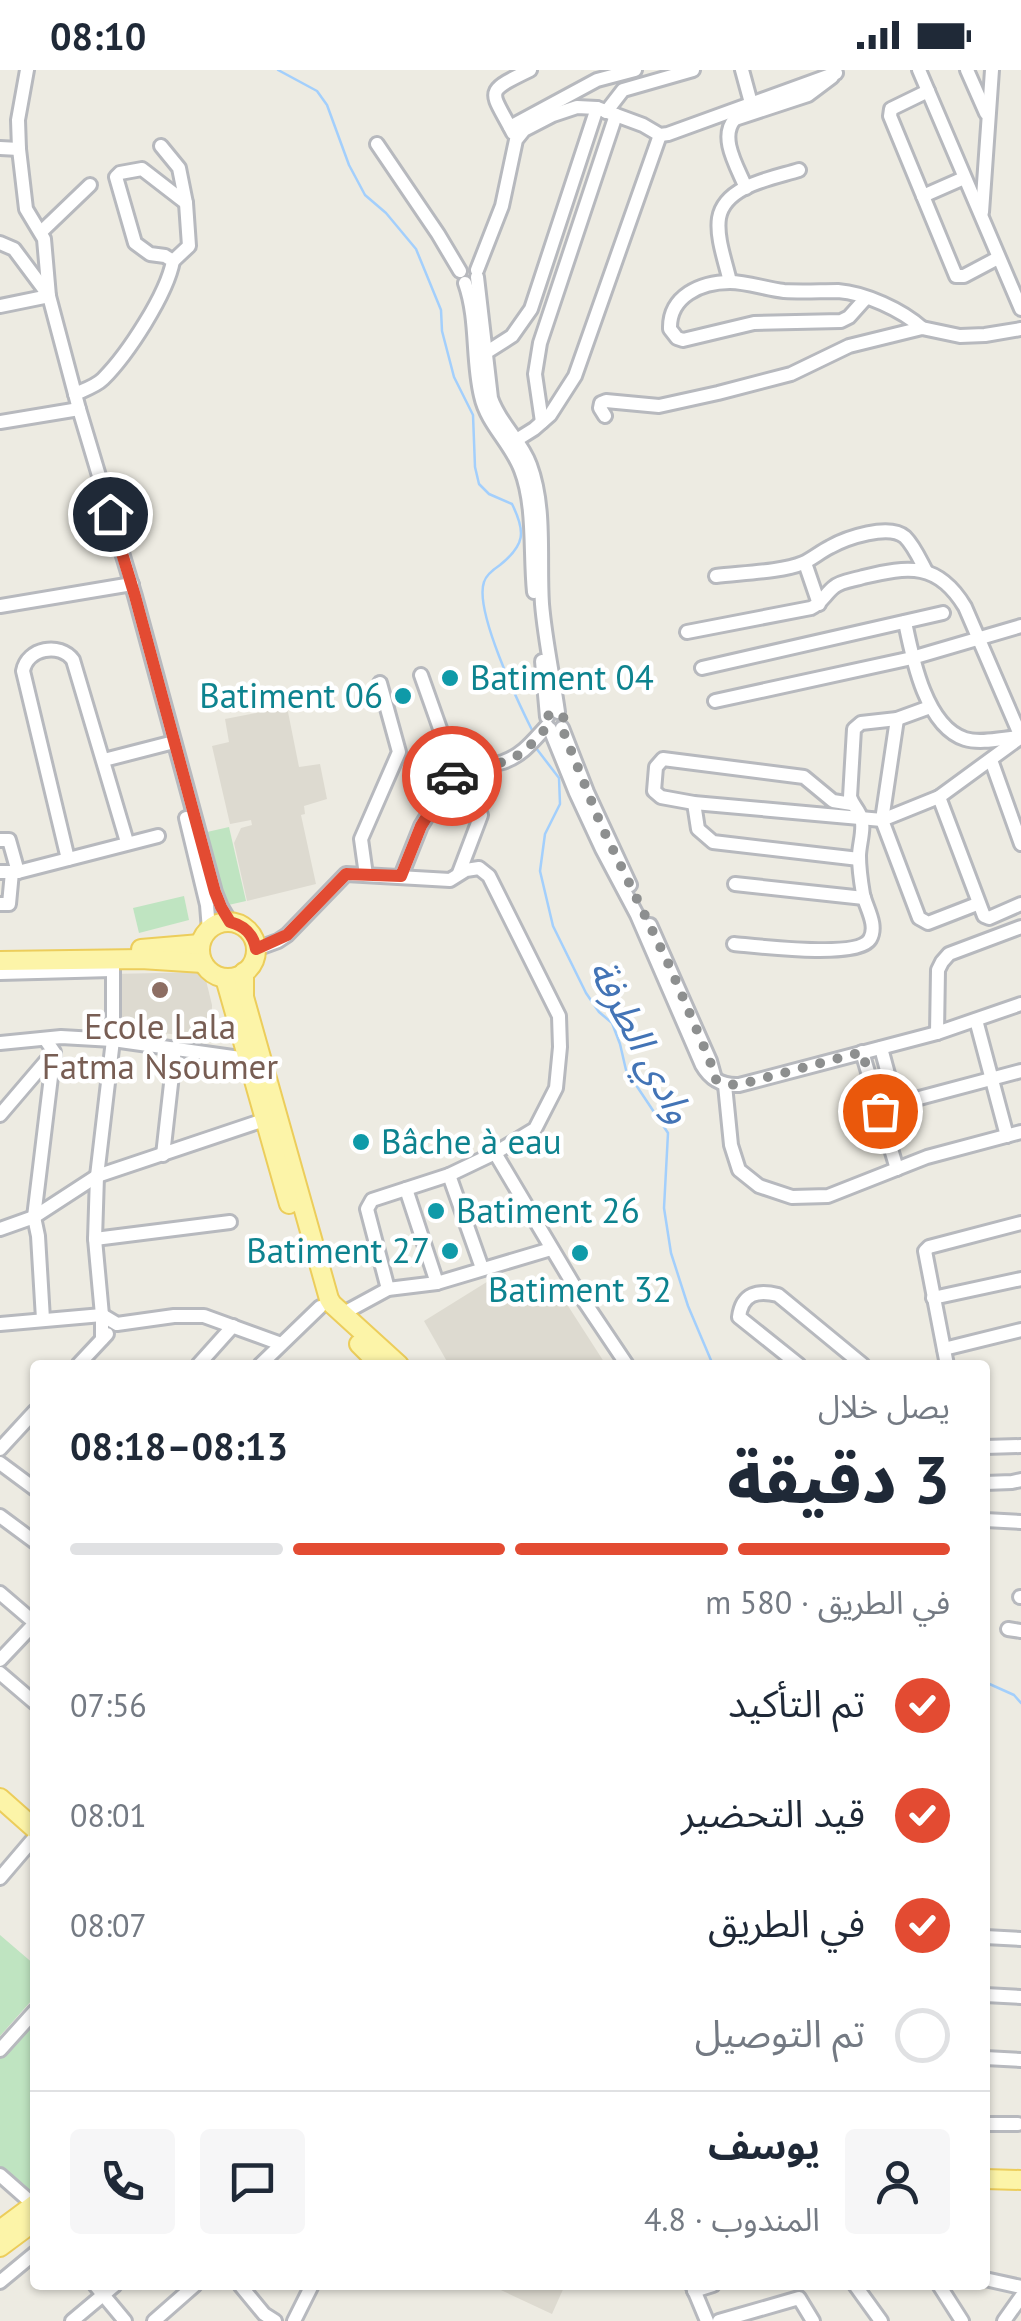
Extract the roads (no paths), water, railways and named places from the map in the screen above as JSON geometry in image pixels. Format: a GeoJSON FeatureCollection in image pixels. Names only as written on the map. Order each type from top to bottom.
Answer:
{"type":"FeatureCollection","features":[{"type":"Feature","properties":{"kind":"main road"},"geometry":{"type":"LineString","coordinates":[[0,962],[113,965],[185,960],[204,946],[218,924],[230,922],[249,932],[256,949],[244,972],[225,978],[209,972],[204,946]]}},
{"type":"Feature","properties":{"kind":"main road"},"geometry":{"type":"LineString","coordinates":[[0,952],[204,946]]}},
{"type":"Feature","properties":{"kind":"main road"},"geometry":{"type":"LineString","coordinates":[[244,972],[244,996],[329,1299],[393,1360]]}},
{"type":"Feature","properties":{"kind":"main road"},"geometry":{"type":"LineString","coordinates":[[225,978],[320,1307],[375,1360]]}},
{"type":"Feature","properties":{"kind":"main road"},"geometry":{"type":"LineString","coordinates":[[0,1798],[30,1825]]}},
{"type":"Feature","properties":{"kind":"main road"},"geometry":{"type":"LineString","coordinates":[[990,2172],[1021,2172]]}},
{"type":"Feature","properties":{"kind":"main road"},"geometry":{"type":"LineString","coordinates":[[990,2179],[1021,2180]]}},
{"type":"Feature","properties":{"kind":"main road"},"geometry":{"type":"LineString","coordinates":[[3,2240],[30,2210]]}},
{"type":"Feature","properties":{"kind":"main road"},"geometry":{"type":"LineString","coordinates":[[3,2240],[30,2225]]}},
{"type":"Feature","properties":{"kind":"street"},"geometry":{"type":"LineString","coordinates":[[27,70],[18,120],[26,209],[44,238],[49,296],[79,409],[132,584],[215,892],[230,922]]}},
{"type":"Feature","properties":{"kind":"street"},"geometry":{"type":"LineString","coordinates":[[530,70],[495,91],[513,133],[502,206],[470,275],[478,380],[484,407],[515,456],[526,485],[532,572],[553,722],[670,967],[720,1082],[739,1170],[759,1186],[792,1197],[828,1196],[927,1157],[1014,1134],[992,1078],[976,1020]]}},
{"type":"Feature","properties":{"kind":"street"},"geometry":{"type":"LineString","coordinates":[[513,133],[597,80],[635,70]]}},
{"type":"Feature","properties":{"kind":"street"},"geometry":{"type":"LineString","coordinates":[[486,352],[512,336],[531,309],[606,112],[623,90],[693,70]]}},
{"type":"Feature","properties":{"kind":"street"},"geometry":{"type":"LineString","coordinates":[[742,70],[751,103]]}},
{"type":"Feature","properties":{"kind":"street"},"geometry":{"type":"LineString","coordinates":[[919,70],[1021,310]]}},
{"type":"Feature","properties":{"kind":"street"},"geometry":{"type":"LineString","coordinates":[[967,70],[987,116]]}},
{"type":"Feature","properties":{"kind":"street"},"geometry":{"type":"LineString","coordinates":[[981,219],[992,70]]}},
{"type":"Feature","properties":{"kind":"street"},"geometry":{"type":"LineString","coordinates":[[513,133],[577,107],[606,112],[660,135],[668,134],[840,71]]}},
{"type":"Feature","properties":{"kind":"street"},"geometry":{"type":"LineString","coordinates":[[746,188],[727,136],[730,124],[808,96],[840,71]]}},
{"type":"Feature","properties":{"kind":"street"},"geometry":{"type":"LineString","coordinates":[[928,91],[890,108],[890,116],[956,276],[964,276],[998,258]]}},
{"type":"Feature","properties":{"kind":"street"},"geometry":{"type":"LineString","coordinates":[[542,422],[536,374],[540,343],[606,112]]}},
{"type":"Feature","properties":{"kind":"street"},"geometry":{"type":"LineString","coordinates":[[518,439],[550,414],[575,376],[660,135]]}},
{"type":"Feature","properties":{"kind":"street"},"geometry":{"type":"LineString","coordinates":[[376,144],[470,275],[493,404],[518,439],[530,465],[537,496],[553,722],[523,753],[500,763],[462,765],[456,771],[421,826],[401,876]]}},
{"type":"Feature","properties":{"kind":"street"},"geometry":{"type":"LineString","coordinates":[[75,394],[101,381],[132,341],[166,284],[173,261],[190,246],[178,168],[161,146]]}},
{"type":"Feature","properties":{"kind":"street"},"geometry":{"type":"LineString","coordinates":[[0,148],[19,149]]}},
{"type":"Feature","properties":{"kind":"street"},"geometry":{"type":"LineString","coordinates":[[173,261],[150,254],[134,243],[116,178],[120,173],[142,169],[186,203]]}},
{"type":"Feature","properties":{"kind":"street"},"geometry":{"type":"LineString","coordinates":[[730,282],[719,219],[724,205],[746,188],[800,170]]}},
{"type":"Feature","properties":{"kind":"street"},"geometry":{"type":"LineString","coordinates":[[924,196],[964,178]]}},
{"type":"Feature","properties":{"kind":"street"},"geometry":{"type":"LineString","coordinates":[[41,232],[90,185]]}},
{"type":"Feature","properties":{"kind":"street"},"geometry":{"type":"LineString","coordinates":[[0,243],[14,249],[49,296]]}},
{"type":"Feature","properties":{"kind":"street"},"geometry":{"type":"LineString","coordinates":[[866,298],[841,322],[754,323],[688,340],[672,334],[670,323],[673,308],[684,296],[699,287],[730,282],[784,291],[842,292],[866,298],[900,310],[922,328]]}},
{"type":"Feature","properties":{"kind":"street"},"geometry":{"type":"LineString","coordinates":[[0,306],[49,296]]}},
{"type":"Feature","properties":{"kind":"street"},"geometry":{"type":"LineString","coordinates":[[605,416],[601,403],[659,406],[718,394],[791,374],[848,346],[922,328],[960,336],[1021,329]]}},
{"type":"Feature","properties":{"kind":"street"},"geometry":{"type":"LineString","coordinates":[[0,422],[79,409]]}},
{"type":"Feature","properties":{"kind":"street"},"geometry":{"type":"LineString","coordinates":[[716,576],[805,563],[844,541],[873,532],[904,536],[926,571]]}},
{"type":"Feature","properties":{"kind":"street"},"geometry":{"type":"LineString","coordinates":[[805,563],[819,604]]}},
{"type":"Feature","properties":{"kind":"street"},"geometry":{"type":"LineString","coordinates":[[687,632],[811,608],[841,584],[902,569],[926,571],[952,587],[965,607],[1021,737]]}},
{"type":"Feature","properties":{"kind":"street"},"geometry":{"type":"LineString","coordinates":[[0,606],[132,584]]}},
{"type":"Feature","properties":{"kind":"street"},"geometry":{"type":"LineString","coordinates":[[702,668],[943,613]]}},
{"type":"Feature","properties":{"kind":"street"},"geometry":{"type":"LineString","coordinates":[[852,804],[832,801],[804,778],[663,759],[656,768],[657,796],[694,803],[882,820],[939,797],[1021,737],[966,740],[953,732],[930,706],[912,658],[905,622]]}},
{"type":"Feature","properties":{"kind":"street"},"geometry":{"type":"LineString","coordinates":[[715,700],[912,658],[1021,626]]}},
{"type":"Feature","properties":{"kind":"street"},"geometry":{"type":"LineString","coordinates":[[68,860],[24,671],[31,655],[60,650],[69,653],[73,660],[128,842]]}},
{"type":"Feature","properties":{"kind":"street"},"geometry":{"type":"LineString","coordinates":[[421,675],[456,771]]}},
{"type":"Feature","properties":{"kind":"street"},"geometry":{"type":"LineString","coordinates":[[366,875],[361,840],[399,752],[380,682]]}},
{"type":"Feature","properties":{"kind":"street"},"geometry":{"type":"LineString","coordinates":[[734,944],[820,951],[862,946],[869,940],[869,908],[859,859],[862,819],[852,804],[854,729],[861,723],[897,719],[930,706]]}},
{"type":"Feature","properties":{"kind":"street"},"geometry":{"type":"LineString","coordinates":[[897,719],[882,820],[922,921],[928,923],[977,904]]}},
{"type":"Feature","properties":{"kind":"street"},"geometry":{"type":"LineString","coordinates":[[104,760],[174,742]]}},
{"type":"Feature","properties":{"kind":"street"},"geometry":{"type":"LineString","coordinates":[[174,742],[172,754],[207,905],[204,946]]}},
{"type":"Feature","properties":{"kind":"street"},"geometry":{"type":"LineString","coordinates":[[991,760],[1021,844]]}},
{"type":"Feature","properties":{"kind":"street"},"geometry":{"type":"LineString","coordinates":[[939,797],[984,916],[989,918],[1021,904]]}},
{"type":"Feature","properties":{"kind":"street"},"geometry":{"type":"LineString","coordinates":[[694,803],[698,830],[712,842],[859,859]]}},
{"type":"Feature","properties":{"kind":"street"},"geometry":{"type":"LineString","coordinates":[[459,874],[481,815]]}},
{"type":"Feature","properties":{"kind":"street"},"geometry":{"type":"LineString","coordinates":[[10,872],[158,836]]}},
{"type":"Feature","properties":{"kind":"street"},"geometry":{"type":"LineString","coordinates":[[0,840],[9,840],[10,872],[9,904],[0,904]]}},
{"type":"Feature","properties":{"kind":"street"},"geometry":{"type":"LineString","coordinates":[[256,949],[287,935],[346,874],[450,880],[466,870],[479,868],[490,876],[559,1016],[556,1088],[535,1129],[449,1175],[372,1200],[367,1208],[388,1289]]}},
{"type":"Feature","properties":{"kind":"street"},"geometry":{"type":"LineString","coordinates":[[735,884],[864,898]]}},
{"type":"Feature","properties":{"kind":"street"},"geometry":{"type":"LineString","coordinates":[[937,1032],[938,970],[942,962],[950,954],[1021,927]]}},
{"type":"Feature","properties":{"kind":"street"},"geometry":{"type":"LineString","coordinates":[[0,973],[113,965],[114,1040],[97,1176],[95,1239],[102,1339]]}},
{"type":"Feature","properties":{"kind":"street"},"geometry":{"type":"LineString","coordinates":[[720,1082],[738,1085],[881,1048],[1021,1004]]}},
{"type":"Feature","properties":{"kind":"street"},"geometry":{"type":"LineString","coordinates":[[1,1114],[54,1052],[61,1037]]}},
{"type":"Feature","properties":{"kind":"street"},"geometry":{"type":"LineString","coordinates":[[0,1043],[61,1037],[114,1040],[247,1059]]}},
{"type":"Feature","properties":{"kind":"street"},"geometry":{"type":"LineString","coordinates":[[44,1319],[34,1217],[54,1052],[45,1039]]}},
{"type":"Feature","properties":{"kind":"street"},"geometry":{"type":"LineString","coordinates":[[163,1155],[175,1048]]}},
{"type":"Feature","properties":{"kind":"street"},"geometry":{"type":"LineString","coordinates":[[881,1048],[894,1096],[908,1102],[1021,1070]]}},
{"type":"Feature","properties":{"kind":"street"},"geometry":{"type":"LineString","coordinates":[[862,1052],[897,1169]]}},
{"type":"Feature","properties":{"kind":"street"},"geometry":{"type":"LineString","coordinates":[[0,1229],[34,1217],[97,1176],[264,1120]]}},
{"type":"Feature","properties":{"kind":"street"},"geometry":{"type":"LineString","coordinates":[[494,1153],[624,1360]]}},
{"type":"Feature","properties":{"kind":"street"},"geometry":{"type":"LineString","coordinates":[[449,1175],[482,1268]]}},
{"type":"Feature","properties":{"kind":"street"},"geometry":{"type":"LineString","coordinates":[[406,1189],[436,1283]]}},
{"type":"Feature","properties":{"kind":"street"},"geometry":{"type":"LineString","coordinates":[[95,1239],[230,1222]]}},
{"type":"Feature","properties":{"kind":"street"},"geometry":{"type":"LineString","coordinates":[[945,1360],[926,1251],[1021,1223]]}},
{"type":"Feature","properties":{"kind":"street"},"geometry":{"type":"LineString","coordinates":[[342,1314],[388,1289],[436,1283],[551,1248]]}},
{"type":"Feature","properties":{"kind":"street"},"geometry":{"type":"LineString","coordinates":[[933,1298],[1021,1278]]}},
{"type":"Feature","properties":{"kind":"street"},"geometry":{"type":"LineString","coordinates":[[793,1360],[738,1317],[740,1306],[751,1295],[763,1291],[778,1294],[857,1360]]}},
{"type":"Feature","properties":{"kind":"street"},"geometry":{"type":"LineString","coordinates":[[265,1360],[320,1307]]}},
{"type":"Feature","properties":{"kind":"street"},"geometry":{"type":"LineString","coordinates":[[0,1324],[102,1315],[116,1324]]}},
{"type":"Feature","properties":{"kind":"street"},"geometry":{"type":"LineString","coordinates":[[83,1360],[116,1324],[174,1316],[204,1316],[281,1344]]}},
{"type":"Feature","properties":{"kind":"street"},"geometry":{"type":"LineString","coordinates":[[202,1360],[233,1326]]}},
{"type":"Feature","properties":{"kind":"street"},"geometry":{"type":"LineString","coordinates":[[944,1349],[1021,1330]]}},
{"type":"Feature","properties":{"kind":"street"},"geometry":{"type":"LineString","coordinates":[[0,1448],[30,1422]]}},
{"type":"Feature","properties":{"kind":"street"},"geometry":{"type":"LineString","coordinates":[[990,1447],[1021,1446]]}},
{"type":"Feature","properties":{"kind":"street"},"geometry":{"type":"LineString","coordinates":[[0,1463],[30,1485]]}},
{"type":"Feature","properties":{"kind":"street"},"geometry":{"type":"LineString","coordinates":[[990,1483],[1021,1480]]}},
{"type":"Feature","properties":{"kind":"street"},"geometry":{"type":"LineString","coordinates":[[0,1516],[30,1538]]}},
{"type":"Feature","properties":{"kind":"street"},"geometry":{"type":"LineString","coordinates":[[990,1520],[1021,1522]]}},
{"type":"Feature","properties":{"kind":"street"},"geometry":{"type":"LineString","coordinates":[[0,1593],[30,1619]]}},
{"type":"Feature","properties":{"kind":"street"},"geometry":{"type":"LineString","coordinates":[[0,1660],[30,1628]]}},
{"type":"Feature","properties":{"kind":"street"},"geometry":{"type":"LineString","coordinates":[[0,1672],[30,1698]]}},
{"type":"Feature","properties":{"kind":"street"},"geometry":{"type":"LineString","coordinates":[[0,1878],[30,1843]]}},
{"type":"Feature","properties":{"kind":"street"},"geometry":{"type":"LineString","coordinates":[[990,1938],[1021,1940]]}},
{"type":"Feature","properties":{"kind":"street"},"geometry":{"type":"LineString","coordinates":[[990,1996],[1021,1998]]}},
{"type":"Feature","properties":{"kind":"street"},"geometry":{"type":"LineString","coordinates":[[0,2050],[30,2017]]}},
{"type":"Feature","properties":{"kind":"street"},"geometry":{"type":"LineString","coordinates":[[990,2058],[1021,2060]]}},
{"type":"Feature","properties":{"kind":"street"},"geometry":{"type":"LineString","coordinates":[[990,2124],[1018,2124]]}},
{"type":"Feature","properties":{"kind":"street"},"geometry":{"type":"LineString","coordinates":[[0,2174],[30,2201]]}},
{"type":"Feature","properties":{"kind":"street"},"geometry":{"type":"LineString","coordinates":[[0,2282],[29,2257],[3,2240]]}},
{"type":"Feature","properties":{"kind":"street"},"geometry":{"type":"LineString","coordinates":[[990,2280],[1021,2286]]}},
{"type":"Feature","properties":{"kind":"street"},"geometry":{"type":"LineString","coordinates":[[72,2321],[99,2290],[124,2321]]}},
{"type":"Feature","properties":{"kind":"street"},"geometry":{"type":"LineString","coordinates":[[154,2321],[190,2290]]}},
{"type":"Feature","properties":{"kind":"street"},"geometry":{"type":"LineString","coordinates":[[244,2290],[265,2319]]}},
{"type":"Feature","properties":{"kind":"street"},"geometry":{"type":"LineString","coordinates":[[294,2321],[310,2290]]}},
{"type":"Feature","properties":{"kind":"street"},"geometry":{"type":"LineString","coordinates":[[695,2290],[706,2321]]}},
{"type":"Feature","properties":{"kind":"street"},"geometry":{"type":"LineString","coordinates":[[859,2290],[881,2321]]}},
{"type":"Feature","properties":{"kind":"street"},"geometry":{"type":"LineString","coordinates":[[941,2290],[962,2321]]}},
{"type":"Feature","properties":{"kind":"street"},"geometry":{"type":"LineString","coordinates":[[719,2321],[755,2316],[801,2292],[813,2321]]}},
{"type":"Feature","properties":{"kind":"street"},"geometry":{"type":"LineString","coordinates":[[1004,2321],[1021,2297]]}},
{"type":"Feature","properties":{"kind":"waterway","name":"وادي الطرفة"},"geometry":{"type":"LineString","coordinates":[[278,70],[317,91],[327,105],[349,165],[365,195],[416,249],[441,310],[442,331],[454,377],[473,415],[479,484],[489,494],[512,504],[520,523],[518,544],[486,577],[483,595],[491,634],[532,730]]}},
{"type":"Feature","properties":{"kind":"waterway","name":"وادي الطرفة"},"geometry":{"type":"LineString","coordinates":[[536,748],[559,778],[560,804],[545,834],[540,871],[553,926],[586,993],[612,1023],[626,1070],[668,1133],[664,1208],[671,1253],[711,1360]]}},
{"type":"Feature","properties":{"kind":"waterway","name":"وادي الطرفة"},"geometry":{"type":"LineString","coordinates":[[990,1684],[1014,1695],[1021,1703]]}},
{"type":"Feature","properties":{"kind":"place","name":"Batiment 04"},"geometry":{"type":"Point","coordinates":[450,678]}},
{"type":"Feature","properties":{"kind":"place","name":"Batiment 06"},"geometry":{"type":"Point","coordinates":[403,696]}},
{"type":"Feature","properties":{"kind":"place","name":"Ecole Lala Fatma Nsoumer"},"geometry":{"type":"Point","coordinates":[160,990]}},
{"type":"Feature","properties":{"kind":"place","name":"Bâche à eau"},"geometry":{"type":"Point","coordinates":[361,1142]}},
{"type":"Feature","properties":{"kind":"place","name":"Batiment 26"},"geometry":{"type":"Point","coordinates":[436,1211]}},
{"type":"Feature","properties":{"kind":"place","name":"Batiment 27"},"geometry":{"type":"Point","coordinates":[450,1251]}},
{"type":"Feature","properties":{"kind":"place","name":"Batiment 32"},"geometry":{"type":"Point","coordinates":[580,1253]}}]}
